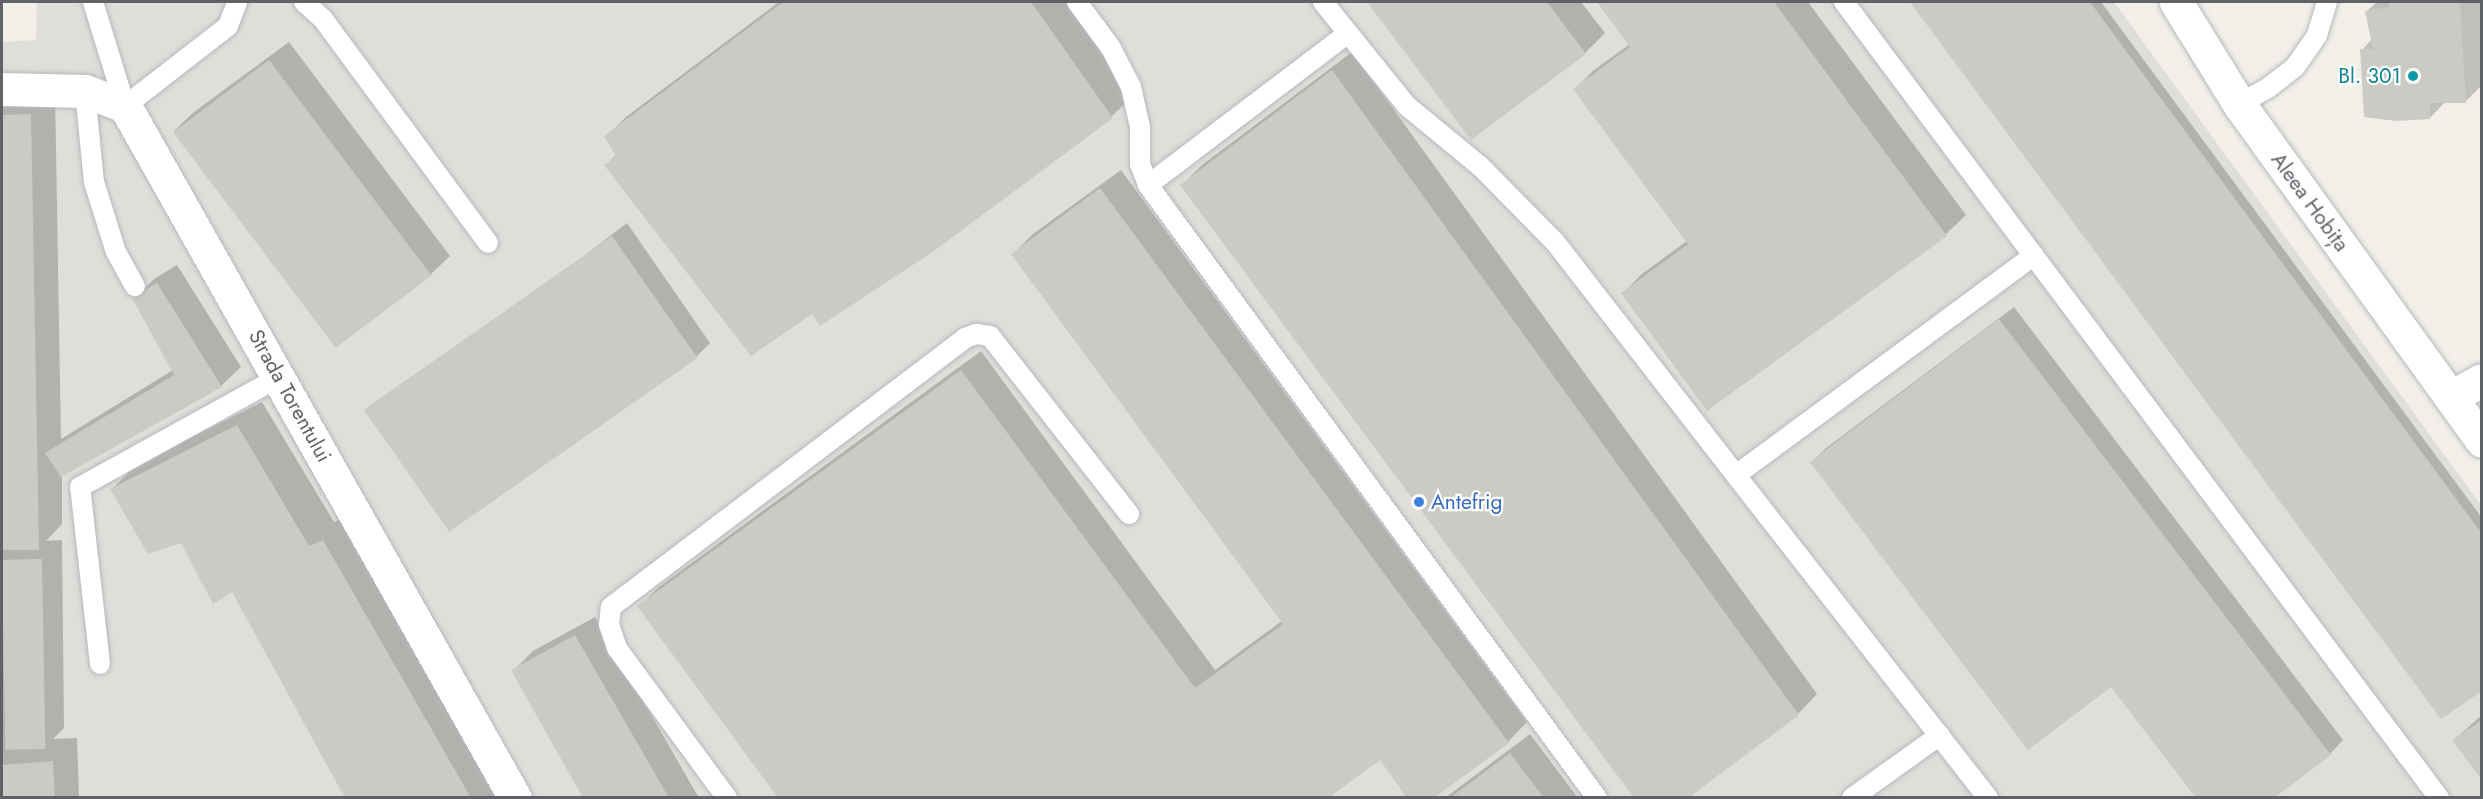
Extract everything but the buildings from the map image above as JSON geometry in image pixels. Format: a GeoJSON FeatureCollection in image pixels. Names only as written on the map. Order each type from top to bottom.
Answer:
{"type":"FeatureCollection","features":[{"type":"Feature","properties":{"kind":"street","name":"Aleea Hobița"},"geometry":{"type":"LineString","coordinates":[[2176,2],[2238,104],[2481,441]]}},
{"type":"Feature","properties":{"kind":"street"},"geometry":{"type":"LineString","coordinates":[[2,89],[85,91],[125,106]]}},
{"type":"Feature","properties":{"kind":"street","name":"Strada Torentului"},"geometry":{"type":"LineString","coordinates":[[125,106],[515,798]]}},
{"type":"Feature","properties":{"kind":"street"},"geometry":{"type":"LineString","coordinates":[[2451,398],[2481,380]]}},
{"type":"Feature","properties":{"kind":"lane"},"geometry":{"type":"LineString","coordinates":[[93,2],[125,106],[228,26],[237,2]]}},
{"type":"Feature","properties":{"kind":"lane"},"geometry":{"type":"LineString","coordinates":[[304,2],[323,19],[488,243]]}},
{"type":"Feature","properties":{"kind":"lane"},"geometry":{"type":"LineString","coordinates":[[1077,2],[1111,48],[1131,87],[1140,127],[1140,164],[1148,185],[1597,798]]}},
{"type":"Feature","properties":{"kind":"lane"},"geometry":{"type":"LineString","coordinates":[[1323,2],[1407,106],[1480,166],[1555,242],[1988,798]]}},
{"type":"Feature","properties":{"kind":"lane"},"geometry":{"type":"LineString","coordinates":[[1844,2],[2439,798]]}},
{"type":"Feature","properties":{"kind":"lane"},"geometry":{"type":"LineString","coordinates":[[2238,104],[2268,88],[2295,66],[2317,35],[2327,2]]}},
{"type":"Feature","properties":{"kind":"lane"},"geometry":{"type":"LineString","coordinates":[[1148,185],[1347,34]]}},
{"type":"Feature","properties":{"kind":"lane"},"geometry":{"type":"LineString","coordinates":[[85,91],[94,182],[116,252],[135,286]]}},
{"type":"Feature","properties":{"kind":"lane"},"geometry":{"type":"LineString","coordinates":[[1736,475],[2034,255]]}},
{"type":"Feature","properties":{"kind":"lane"},"geometry":{"type":"LineString","coordinates":[[727,798],[617,648],[609,625],[611,607],[965,338],[976,334],[990,336],[1129,514]]}},
{"type":"Feature","properties":{"kind":"lane"},"geometry":{"type":"LineString","coordinates":[[100,664],[80,487],[279,376]]}},
{"type":"Feature","properties":{"kind":"lane"},"geometry":{"type":"LineString","coordinates":[[1852,798],[1940,735]]}},
{"type":"Feature","properties":{"kind":"shaded area"},"geometry":{"type":"Polygon","coordinates":[[[37,2],[2114,2],[2481,505],[2481,797],[2,798],[2,42],[36,40],[37,2]]]}},
{"type":"Feature","properties":{"kind":"place","name":"Bl. 301"},"geometry":{"type":"Point","coordinates":[2413,76]}},
{"type":"Feature","properties":{"kind":"place","name":"Antefrig"},"geometry":{"type":"Point","coordinates":[1419,502]}}]}
